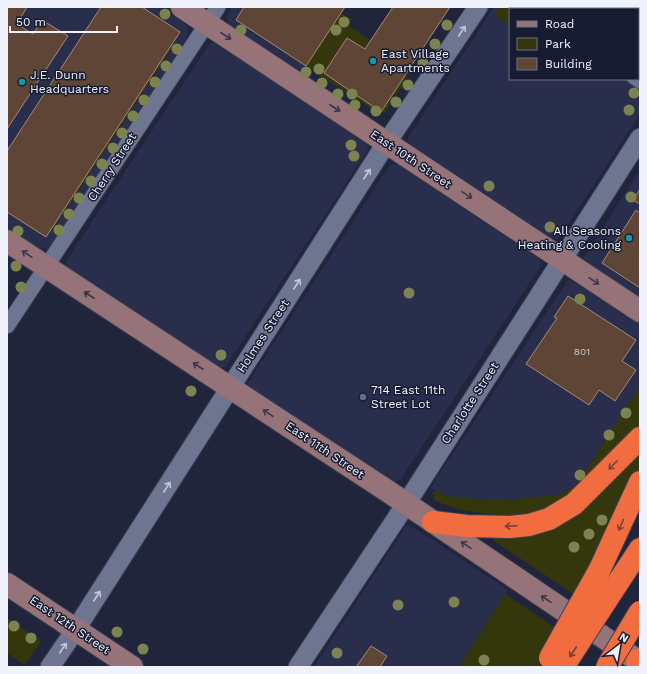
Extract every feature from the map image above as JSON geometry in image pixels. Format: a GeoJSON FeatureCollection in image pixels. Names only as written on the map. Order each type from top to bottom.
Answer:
{"type":"FeatureCollection","features":[{"type":"Feature","properties":{"kind":"highway"},"geometry":{"type":"LineString","coordinates":[[433,522],[467,526],[510,527],[530,525],[549,519],[574,504],[640,438]]}},
{"type":"Feature","properties":{"kind":"highway"},"geometry":{"type":"LineString","coordinates":[[554,664],[638,486]]}},
{"type":"Feature","properties":{"kind":"highway"},"geometry":{"type":"LineString","coordinates":[[554,664],[617,584],[640,549]]}},
{"type":"Feature","properties":{"kind":"highway"},"geometry":{"type":"LineString","coordinates":[[607,667],[640,612]]}},
{"type":"Feature","properties":{"kind":"main road","name":"East 10th Street"},"geometry":{"type":"LineString","coordinates":[[182,7],[213,15],[387,142],[640,311]]}},
{"type":"Feature","properties":{"kind":"main road","name":"East 11th Street"},"geometry":{"type":"LineString","coordinates":[[7,241],[433,522],[639,663]]}},
{"type":"Feature","properties":{"kind":"main road","name":"East 12th Street"},"geometry":{"type":"LineString","coordinates":[[7,584],[132,667]]}},
{"type":"Feature","properties":{"kind":"street","name":"Holmes Street"},"geometry":{"type":"LineString","coordinates":[[50,667],[231,388],[387,142],[478,7]]}},
{"type":"Feature","properties":{"kind":"street","name":"Cherry Street"},"geometry":{"type":"LineString","coordinates":[[7,326],[213,15]]}},
{"type":"Feature","properties":{"kind":"street","name":"Charlotte Street"},"geometry":{"type":"LineString","coordinates":[[298,667],[406,504],[640,138]]}},
{"type":"Feature","properties":{"kind":"shaded area"},"geometry":{"type":"Polygon","coordinates":[[[7,7],[159,7],[183,22],[188,29],[186,39],[54,243],[43,249],[38,248],[7,227],[7,7]]]}},
{"type":"Feature","properties":{"kind":"shaded area"},"geometry":{"type":"Polygon","coordinates":[[[231,7],[345,7],[302,72],[230,25],[226,17],[231,7]]]}},
{"type":"Feature","properties":{"kind":"shaded area"},"geometry":{"type":"Polygon","coordinates":[[[494,7],[640,7],[640,114],[560,237],[557,239],[552,238],[407,141],[494,7]]]}},
{"type":"Feature","properties":{"kind":"shaded area"},"geometry":{"type":"Polygon","coordinates":[[[210,43],[214,43],[364,142],[368,148],[226,366],[222,368],[69,268],[66,261],[210,43]]]}},
{"type":"Feature","properties":{"kind":"shaded area"},"geometry":{"type":"Polygon","coordinates":[[[392,164],[399,165],[539,259],[541,262],[540,267],[401,479],[395,482],[252,388],[248,383],[389,166],[392,164]]]}},
{"type":"Feature","properties":{"kind":"shaded area"},"geometry":{"type":"Polygon","coordinates":[[[640,170],[640,298],[585,260],[584,257],[640,170]]]}},
{"type":"Feature","properties":{"kind":"shaded area"},"geometry":{"type":"Polygon","coordinates":[[[568,280],[574,282],[640,324],[640,387],[575,486],[558,495],[504,500],[486,500],[446,496],[430,488],[568,280]]]}},
{"type":"Feature","properties":{"kind":"shaded area"},"geometry":{"type":"Polygon","coordinates":[[[408,525],[508,590],[459,667],[314,667],[406,526],[408,525]]]}},
{"type":"Feature","properties":{"kind":"green space"},"geometry":{"type":"Polygon","coordinates":[[[500,7],[510,8],[508,24],[494,15],[500,7]]]}},
{"type":"Feature","properties":{"kind":"green space"},"geometry":{"type":"Polygon","coordinates":[[[341,13],[352,20],[349,26],[371,41],[365,49],[347,38],[324,73],[381,112],[405,75],[408,77],[385,112],[378,113],[306,66],[341,13]]]}},
{"type":"Feature","properties":{"kind":"green space"},"geometry":{"type":"Polygon","coordinates":[[[174,41],[176,42],[52,232],[51,231],[174,41]]]}},
{"type":"Feature","properties":{"kind":"green space"},"geometry":{"type":"Polygon","coordinates":[[[640,387],[640,429],[605,465],[566,497],[536,511],[494,518],[493,514],[462,510],[433,499],[434,495],[432,494],[435,490],[446,496],[486,500],[504,500],[558,495],[575,486],[640,387]]]}},
{"type":"Feature","properties":{"kind":"green space"},"geometry":{"type":"Polygon","coordinates":[[[640,448],[640,478],[578,597],[494,541],[493,536],[514,535],[640,448]]]}},
{"type":"Feature","properties":{"kind":"green space"},"geometry":{"type":"Polygon","coordinates":[[[505,594],[559,630],[539,667],[459,667],[505,594]]]}},
{"type":"Feature","properties":{"kind":"green space"},"geometry":{"type":"Polygon","coordinates":[[[7,618],[41,641],[25,665],[7,653],[7,618]]]}},
{"type":"Feature","properties":{"kind":"building","name":"J.E. Dunn Headquarters"},"geometry":{"type":"Polygon","coordinates":[[[7,7],[27,7],[17,24],[33,34],[42,20],[68,36],[7,129],[7,7]]]}},
{"type":"Feature","properties":{"kind":"building"},"geometry":{"type":"Polygon","coordinates":[[[101,7],[142,7],[180,32],[46,237],[7,212],[7,151],[101,7]]]}},
{"type":"Feature","properties":{"kind":"building"},"geometry":{"type":"Polygon","coordinates":[[[244,7],[345,7],[306,66],[236,20],[244,7]]]}},
{"type":"Feature","properties":{"kind":"building","name":"East Village Apartments"},"geometry":{"type":"Polygon","coordinates":[[[393,7],[450,7],[381,112],[324,73],[347,38],[365,49],[393,7]]]}},
{"type":"Feature","properties":{"kind":"building"},"geometry":{"type":"Polygon","coordinates":[[[640,189],[640,204],[633,200],[640,189]]]}},
{"type":"Feature","properties":{"kind":"building","name":"All Seasons Heating & Cooling"},"geometry":{"type":"Polygon","coordinates":[[[636,210],[640,213],[640,288],[602,263],[636,210]]]}},
{"type":"Feature","properties":{"kind":"building"},"geometry":{"type":"Polygon","coordinates":[[[568,296],[636,340],[622,361],[636,370],[615,401],[599,390],[589,405],[526,364],[557,318],[554,317],[568,296]]]}},
{"type":"Feature","properties":{"kind":"building"},"geometry":{"type":"Polygon","coordinates":[[[371,646],[387,656],[380,667],[356,667],[371,646]]]}},
{"type":"Feature","properties":{"kind":"place","name":"East Village Apartments"},"geometry":{"type":"Point","coordinates":[373,61]}},
{"type":"Feature","properties":{"kind":"place","name":"J.E. Dunn Headquarters"},"geometry":{"type":"Point","coordinates":[22,82]}},
{"type":"Feature","properties":{"kind":"place","name":"All Seasons Heating & Cooling"},"geometry":{"type":"Point","coordinates":[629,238]}},
{"type":"Feature","properties":{"kind":"place","name":"714 East 11th Street Lot"},"geometry":{"type":"Point","coordinates":[363,397]}}]}
